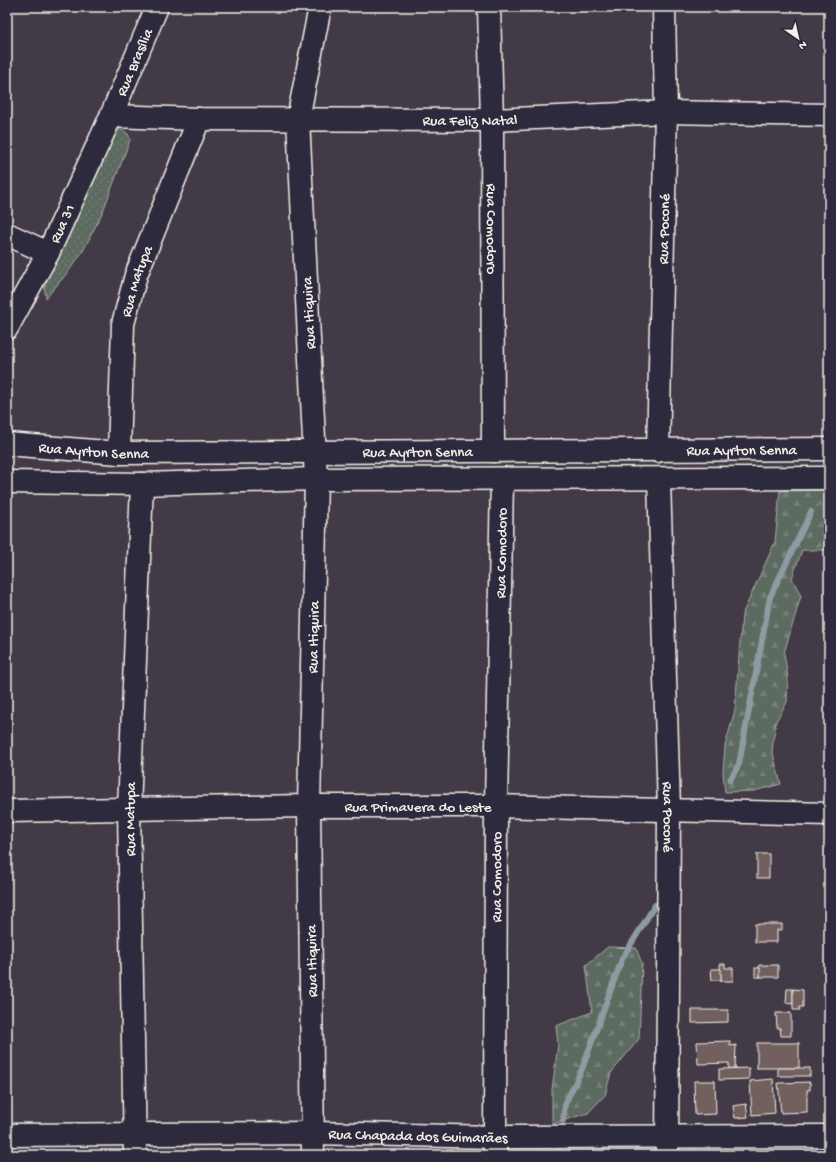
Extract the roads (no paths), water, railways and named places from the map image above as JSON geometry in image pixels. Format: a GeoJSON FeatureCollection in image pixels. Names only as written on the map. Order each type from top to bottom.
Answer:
{"type":"FeatureCollection","features":[{"type":"Feature","properties":{"kind":"street","name":"Rua Brasília"},"geometry":{"type":"LineString","coordinates":[[111,116],[157,7]]}},
{"type":"Feature","properties":{"kind":"street","name":"Rua Itiquira"},"geometry":{"type":"LineString","coordinates":[[313,1155],[310,806],[316,480],[298,119],[320,7]]}},
{"type":"Feature","properties":{"kind":"street","name":"Rua Comodoro"},"geometry":{"type":"LineString","coordinates":[[489,7],[492,120],[493,451]]}},
{"type":"Feature","properties":{"kind":"street","name":"Rua Poconé"},"geometry":{"type":"LineString","coordinates":[[658,450],[666,112],[664,7]]}},
{"type":"Feature","properties":{"kind":"street","name":"Rua Feliz Natal"},"geometry":{"type":"LineString","coordinates":[[111,116],[199,119],[492,120],[666,112],[829,115]]}},
{"type":"Feature","properties":{"kind":"street","name":"Rua 31"},"geometry":{"type":"LineString","coordinates":[[7,328],[48,253],[111,116]]}},
{"type":"Feature","properties":{"kind":"street","name":"Rua Matupa"},"geometry":{"type":"LineString","coordinates":[[119,453],[123,324],[136,276],[199,119]]}},
{"type":"Feature","properties":{"kind":"street"},"geometry":{"type":"LineString","coordinates":[[7,234],[48,253]]}},
{"type":"Feature","properties":{"kind":"street","name":"Rua Ayrton Senna"},"geometry":{"type":"LineString","coordinates":[[7,444],[119,453],[829,449]]}},
{"type":"Feature","properties":{"kind":"street","name":"Rua Ayrton Senna"},"geometry":{"type":"LineString","coordinates":[[7,482],[142,484],[316,480],[660,480],[829,478]]}},
{"type":"Feature","properties":{"kind":"street","name":"Rua Comodoro"},"geometry":{"type":"LineString","coordinates":[[495,1146],[496,806],[502,480]]}},
{"type":"Feature","properties":{"kind":"street","name":"Rua Poconé"},"geometry":{"type":"LineString","coordinates":[[660,480],[669,809],[667,1146]]}},
{"type":"Feature","properties":{"kind":"street","name":"Rua Matupa"},"geometry":{"type":"LineString","coordinates":[[135,1145],[129,810],[142,484]]}},
{"type":"Feature","properties":{"kind":"street","name":"Rua Primavera do Leste"},"geometry":{"type":"LineString","coordinates":[[7,811],[310,806],[496,806],[829,814]]}},
{"type":"Feature","properties":{"kind":"street","name":"Rua Chapada dos Guimarães"},"geometry":{"type":"LineString","coordinates":[[7,1135],[135,1145],[313,1133],[495,1146],[667,1146],[829,1136]]}},
{"type":"Feature","properties":{"kind":"waterway"},"geometry":{"type":"LineString","coordinates":[[730,780],[739,764],[770,597],[811,512]]}},
{"type":"Feature","properties":{"kind":"waterway"},"geometry":{"type":"LineString","coordinates":[[563,1121],[565,1104],[582,1069],[622,959],[655,905]]}}]}
